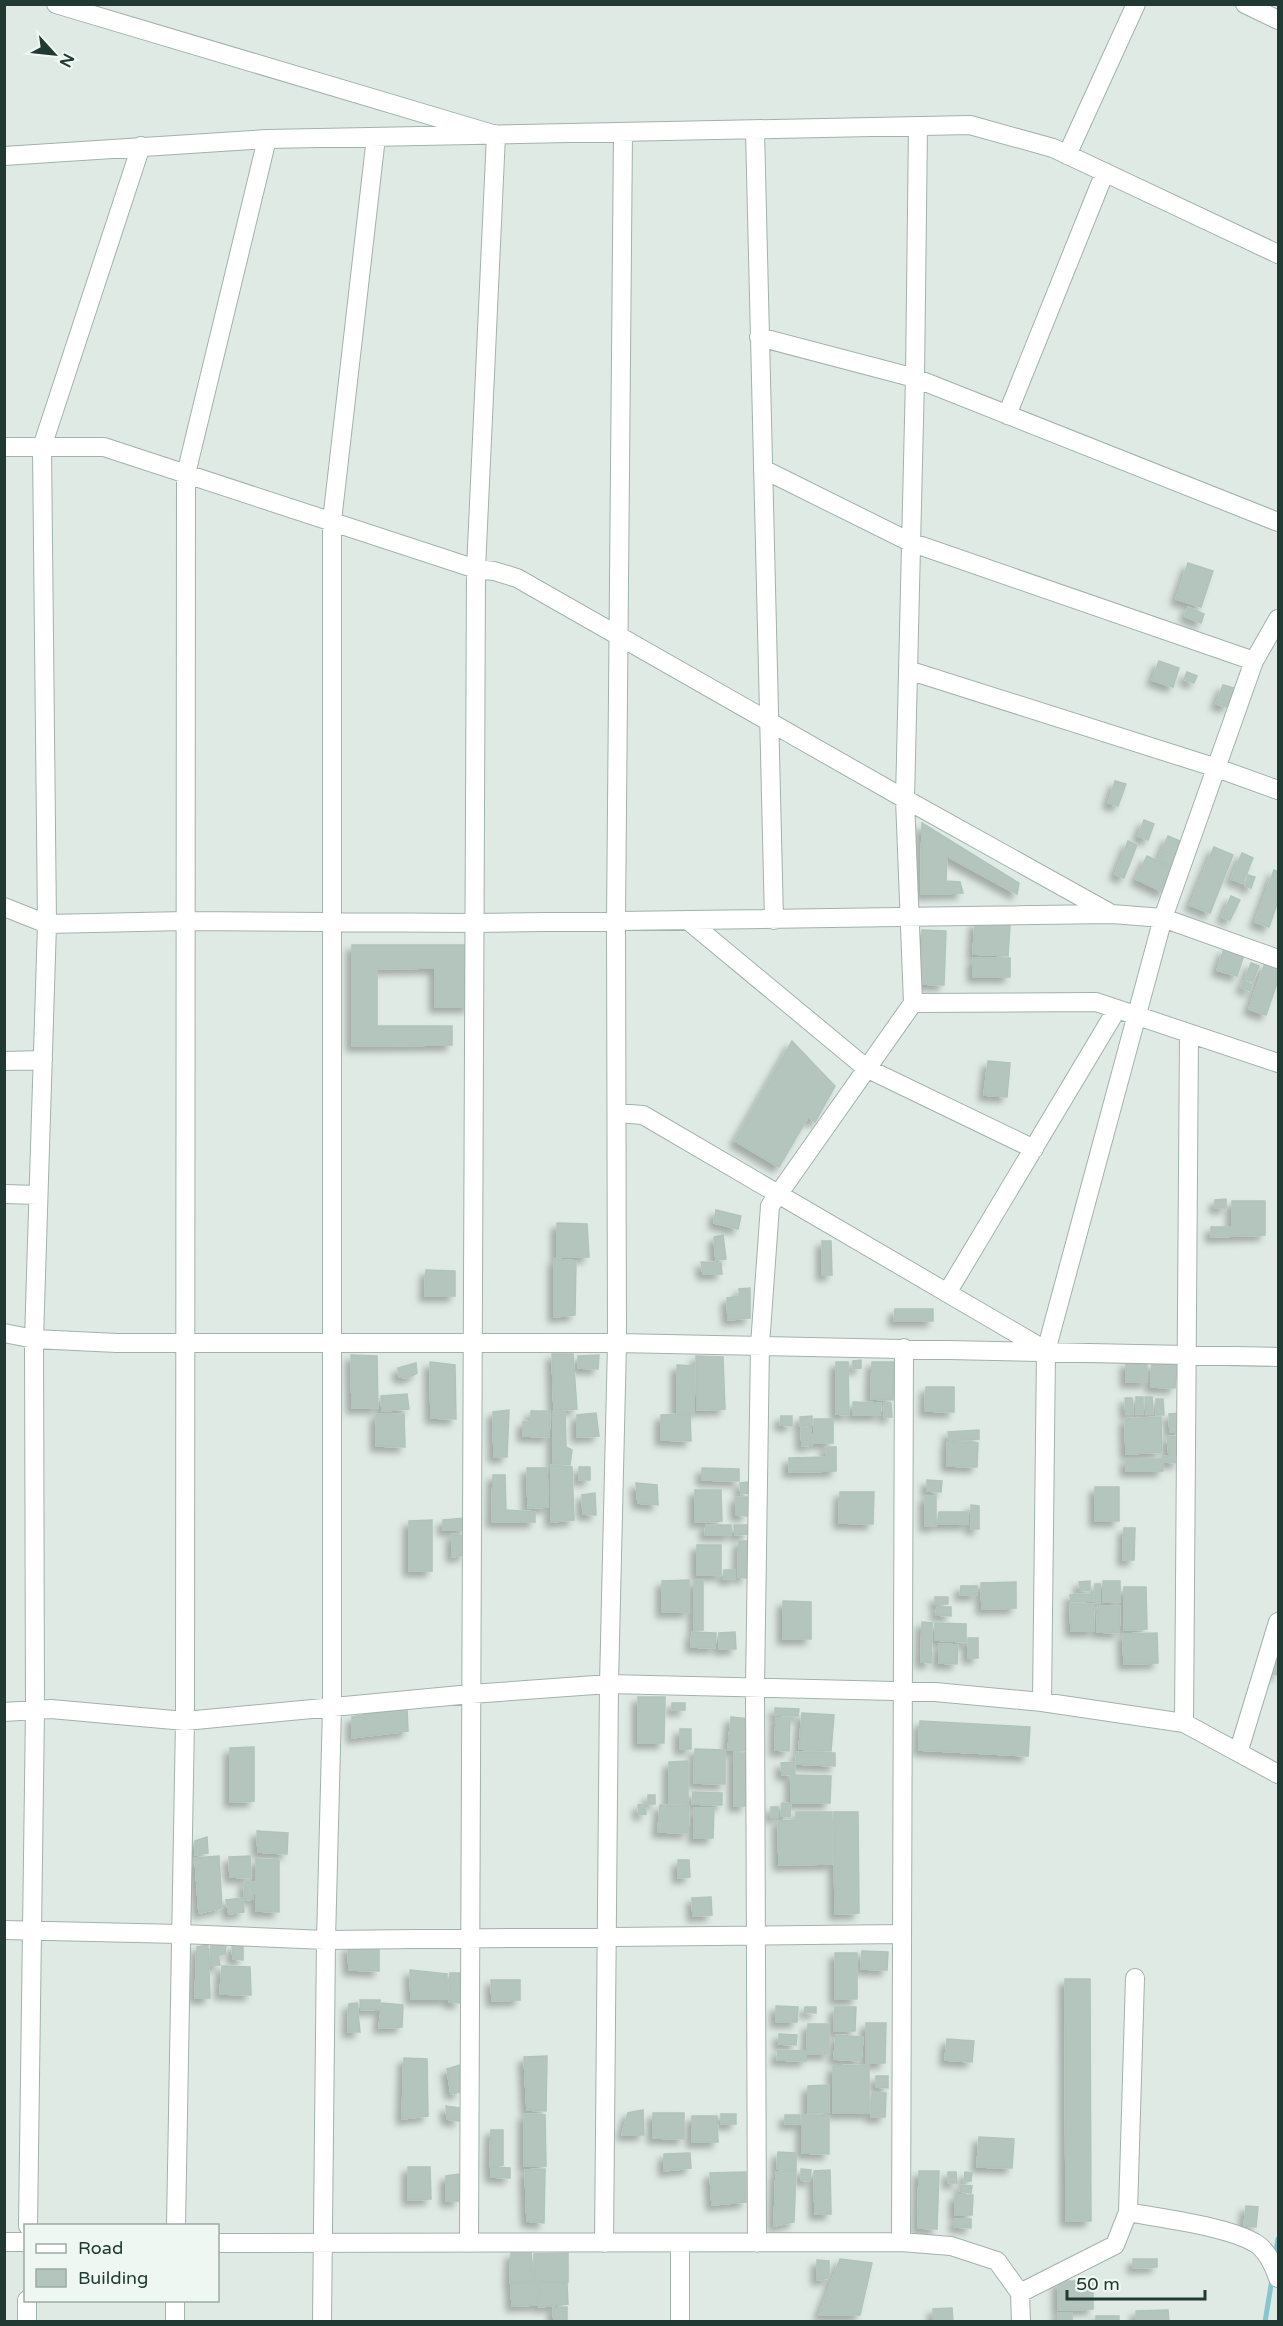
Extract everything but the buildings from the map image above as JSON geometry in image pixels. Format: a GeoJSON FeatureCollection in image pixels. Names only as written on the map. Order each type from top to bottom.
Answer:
{"type":"FeatureCollection","features":[{"type":"Feature","properties":{"kind":"street"},"geometry":{"type":"LineString","coordinates":[[56,4],[496,135]]}},
{"type":"Feature","properties":{"kind":"street"},"geometry":{"type":"LineString","coordinates":[[1067,155],[1136,4]]}},
{"type":"Feature","properties":{"kind":"street"},"geometry":{"type":"LineString","coordinates":[[1245,4],[1278,20]]}},
{"type":"Feature","properties":{"kind":"street"},"geometry":{"type":"LineString","coordinates":[[4,156],[267,139],[970,124],[1053,148],[1278,254]]}},
{"type":"Feature","properties":{"kind":"street"},"geometry":{"type":"LineString","coordinates":[[757,2243],[755,1687],[760,1345],[770,1206],[913,1004],[905,799],[915,378],[918,126]]}},
{"type":"Feature","properties":{"kind":"street"},"geometry":{"type":"LineString","coordinates":[[755,130],[774,920]]}},
{"type":"Feature","properties":{"kind":"street"},"geometry":{"type":"LineString","coordinates":[[604,2243],[609,1683],[617,1343],[616,920],[623,132]]}},
{"type":"Feature","properties":{"kind":"street"},"geometry":{"type":"LineString","coordinates":[[469,2243],[476,568],[496,135]]}},
{"type":"Feature","properties":{"kind":"street"},"geometry":{"type":"LineString","coordinates":[[322,2322],[326,1940],[332,1708],[332,521],[376,137]]}},
{"type":"Feature","properties":{"kind":"street"},"geometry":{"type":"LineString","coordinates":[[176,2224],[185,1721],[186,474],[267,139]]}},
{"type":"Feature","properties":{"kind":"street"},"geometry":{"type":"LineString","coordinates":[[28,2224],[35,1710],[34,1339],[47,924],[42,447],[141,147]]}},
{"type":"Feature","properties":{"kind":"street"},"geometry":{"type":"LineString","coordinates":[[1007,415],[1105,172]]}},
{"type":"Feature","properties":{"kind":"street"},"geometry":{"type":"LineString","coordinates":[[759,337],[915,378],[1278,522]]}},
{"type":"Feature","properties":{"kind":"street"},"geometry":{"type":"LineString","coordinates":[[4,447],[104,447],[476,568],[517,578],[1112,914]]}},
{"type":"Feature","properties":{"kind":"street"},"geometry":{"type":"LineString","coordinates":[[763,469],[910,542],[1254,661]]}},
{"type":"Feature","properties":{"kind":"street"},"geometry":{"type":"LineString","coordinates":[[1042,1702],[1046,1351],[1163,918],[1254,661],[1278,619]]}},
{"type":"Feature","properties":{"kind":"street"},"geometry":{"type":"LineString","coordinates":[[908,670],[1217,768],[1278,790]]}},
{"type":"Feature","properties":{"kind":"street"},"geometry":{"type":"LineString","coordinates":[[4,907],[47,924],[185,921],[475,924],[616,920],[690,922],[909,916],[1112,914],[1163,918],[1278,959]]}},
{"type":"Feature","properties":{"kind":"street"},"geometry":{"type":"LineString","coordinates":[[690,922],[866,1068],[1034,1149]]}},
{"type":"Feature","properties":{"kind":"street"},"geometry":{"type":"LineString","coordinates":[[913,1004],[1096,1002],[1278,1063]]}},
{"type":"Feature","properties":{"kind":"street"},"geometry":{"type":"LineString","coordinates":[[947,1293],[1117,1010]]}},
{"type":"Feature","properties":{"kind":"street"},"geometry":{"type":"LineString","coordinates":[[1184,1723],[1189,1034]]}},
{"type":"Feature","properties":{"kind":"street"},"geometry":{"type":"LineString","coordinates":[[4,1061],[42,1060]]}},
{"type":"Feature","properties":{"kind":"street"},"geometry":{"type":"LineString","coordinates":[[617,1113],[643,1114],[1046,1351]]}},
{"type":"Feature","properties":{"kind":"street"},"geometry":{"type":"LineString","coordinates":[[4,1194],[38,1195]]}},
{"type":"Feature","properties":{"kind":"street"},"geometry":{"type":"LineString","coordinates":[[4,1333],[34,1339],[117,1343],[332,1345],[617,1343],[1278,1357]]}},
{"type":"Feature","properties":{"kind":"street"},"geometry":{"type":"LineString","coordinates":[[901,2242],[904,1348]]}},
{"type":"Feature","properties":{"kind":"street"},"geometry":{"type":"LineString","coordinates":[[1239,1750],[1278,1622]]}},
{"type":"Feature","properties":{"kind":"street"},"geometry":{"type":"LineString","coordinates":[[4,1712],[51,1708],[185,1721],[609,1683],[935,1692],[1042,1702],[1184,1723],[1239,1750],[1278,1773]]}},
{"type":"Feature","properties":{"kind":"street"},"geometry":{"type":"LineString","coordinates":[[4,1930],[31,1929],[326,1940],[607,1939],[902,1934]]}},
{"type":"Feature","properties":{"kind":"street"},"geometry":{"type":"LineString","coordinates":[[1020,2293],[1115,2245],[1128,2212],[1135,1978]]}},
{"type":"Feature","properties":{"kind":"street"},"geometry":{"type":"LineString","coordinates":[[1128,2212],[1230,2233],[1258,2244],[1274,2266],[1278,2278]]}},
{"type":"Feature","properties":{"kind":"street"},"geometry":{"type":"LineString","coordinates":[[4,2242],[24,2242]]}},
{"type":"Feature","properties":{"kind":"street"},"geometry":{"type":"LineString","coordinates":[[680,2242],[680,2322]]}},
{"type":"Feature","properties":{"kind":"street"},"geometry":{"type":"LineString","coordinates":[[219,2243],[901,2242],[951,2246],[997,2261],[1020,2293],[1021,2322]]}},
{"type":"Feature","properties":{"kind":"street"},"geometry":{"type":"LineString","coordinates":[[27,2302],[27,2322]]}},
{"type":"Feature","properties":{"kind":"street"},"geometry":{"type":"LineString","coordinates":[[175,2302],[175,2322]]}},
{"type":"Feature","properties":{"kind":"waterway"},"geometry":{"type":"LineString","coordinates":[[1275,2258],[1278,2239]]}},
{"type":"Feature","properties":{"kind":"waterway"},"geometry":{"type":"LineString","coordinates":[[1265,2322],[1272,2279]]}}]}
